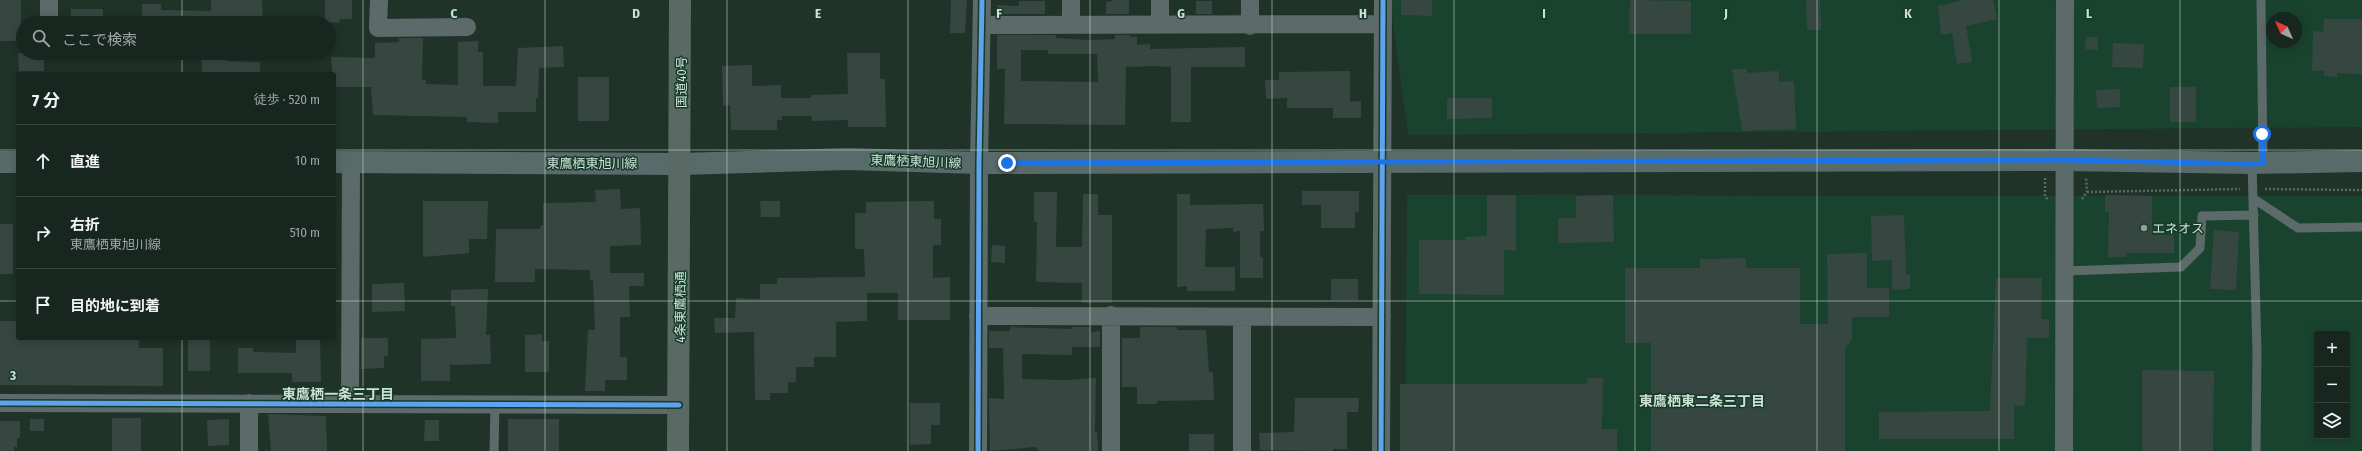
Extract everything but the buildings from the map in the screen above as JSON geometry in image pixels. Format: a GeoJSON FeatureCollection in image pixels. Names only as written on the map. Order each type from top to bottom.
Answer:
{"type":"FeatureCollection","features":[{"type":"Feature","properties":{"kind":"highway","name":"国道40号"},"geometry":{"type":"LineString","coordinates":[[680,0],[681,164]]}},
{"type":"Feature","properties":{"kind":"highway","name":"4条東鷹栖通"},"geometry":{"type":"LineString","coordinates":[[678,451],[681,164]]}},
{"type":"Feature","properties":{"kind":"main road","name":"東鷹栖東旭川線"},"geometry":{"type":"LineString","coordinates":[[342,161],[681,164],[848,159],[979,163],[1383,164],[2064,160],[2257,163],[2362,161]]}},
{"type":"Feature","properties":{"kind":"main road"},"geometry":{"type":"LineString","coordinates":[[0,162],[16,162]]}},
{"type":"Feature","properties":{"kind":"street"},"geometry":{"type":"LineString","coordinates":[[49,0],[49,16]]}},
{"type":"Feature","properties":{"kind":"street"},"geometry":{"type":"LineString","coordinates":[[379,0],[378,28],[467,27]]}},
{"type":"Feature","properties":{"kind":"street"},"geometry":{"type":"LineString","coordinates":[[978,451],[979,163],[982,0]]}},
{"type":"Feature","properties":{"kind":"street"},"geometry":{"type":"LineString","coordinates":[[1071,0],[1071,25]]}},
{"type":"Feature","properties":{"kind":"street"},"geometry":{"type":"LineString","coordinates":[[1160,0],[1160,25]]}},
{"type":"Feature","properties":{"kind":"street"},"geometry":{"type":"LineString","coordinates":[[1250,0],[1250,26]]}},
{"type":"Feature","properties":{"kind":"street"},"geometry":{"type":"LineString","coordinates":[[1381,451],[1383,0]]}},
{"type":"Feature","properties":{"kind":"street"},"geometry":{"type":"LineString","coordinates":[[2064,451],[2065,0]]}},
{"type":"Feature","properties":{"kind":"street"},"geometry":{"type":"LineString","coordinates":[[982,25],[1250,26],[1383,24]]}},
{"type":"Feature","properties":{"kind":"street"},"geometry":{"type":"LineString","coordinates":[[342,161],[350,403]]}},
{"type":"Feature","properties":{"kind":"street"},"geometry":{"type":"LineString","coordinates":[[978,316],[1111,315],[1382,317]]}},
{"type":"Feature","properties":{"kind":"street"},"geometry":{"type":"LineString","coordinates":[[1111,315],[1111,451]]}},
{"type":"Feature","properties":{"kind":"street"},"geometry":{"type":"LineString","coordinates":[[1242,317],[1242,451]]}},
{"type":"Feature","properties":{"kind":"street"},"geometry":{"type":"LineString","coordinates":[[0,403],[679,405]]}},
{"type":"Feature","properties":{"kind":"street"},"geometry":{"type":"LineString","coordinates":[[249,403],[249,451]]}},
{"type":"Feature","properties":{"kind":"lane"},"geometry":{"type":"LineString","coordinates":[[2256,451],[2257,352],[2253,188],[2257,163],[2261,0]]}},
{"type":"Feature","properties":{"kind":"lane"},"geometry":{"type":"LineString","coordinates":[[2254,199],[2298,228],[2362,227]]}},
{"type":"Feature","properties":{"kind":"lane"},"geometry":{"type":"LineString","coordinates":[[2064,271],[2181,267],[2200,248],[2202,216],[2254,215]]}},
{"type":"Feature","properties":{"kind":"lane"},"geometry":{"type":"LineString","coordinates":[[494,404],[494,451]]}},
{"type":"Feature","properties":{"kind":"path"},"geometry":{"type":"LineString","coordinates":[[2087,192],[2253,188],[2362,190]]}},
{"type":"Feature","properties":{"kind":"shaded area"},"geometry":{"type":"Polygon","coordinates":[[[1390,0],[2362,0],[2362,127],[1408,135],[1390,0]]]}},
{"type":"Feature","properties":{"kind":"shaded area"},"geometry":{"type":"Polygon","coordinates":[[[1407,195],[2362,196],[2362,451],[1405,451],[1407,195]]]}},
{"type":"Feature","properties":{"kind":"cycle path"},"geometry":{"type":"LineString","coordinates":[[978,451],[979,163],[982,0]]}},
{"type":"Feature","properties":{"kind":"cycle path"},"geometry":{"type":"LineString","coordinates":[[1381,451],[1383,0]]}},
{"type":"Feature","properties":{"kind":"cycle path"},"geometry":{"type":"LineString","coordinates":[[0,403],[679,405]]}},
{"type":"Feature","properties":{"kind":"place","name":"エネオス"},"geometry":{"type":"Point","coordinates":[2144,228]}},
{"type":"Feature","properties":{"kind":"district","name":"東鷹栖一条三丁目"},"geometry":{"type":"Point","coordinates":[338,394]}},
{"type":"Feature","properties":{"kind":"district","name":"東鷹栖東二条三丁目"},"geometry":{"type":"Point","coordinates":[1702,401]}},
{"type":"Feature","properties":{"kind":"route"},"geometry":{"type":"LineString","coordinates":[[1007,163],[1383,164],[2045,162],[2064,160],[2252,164],[2263,163],[2262,134]]}}]}
